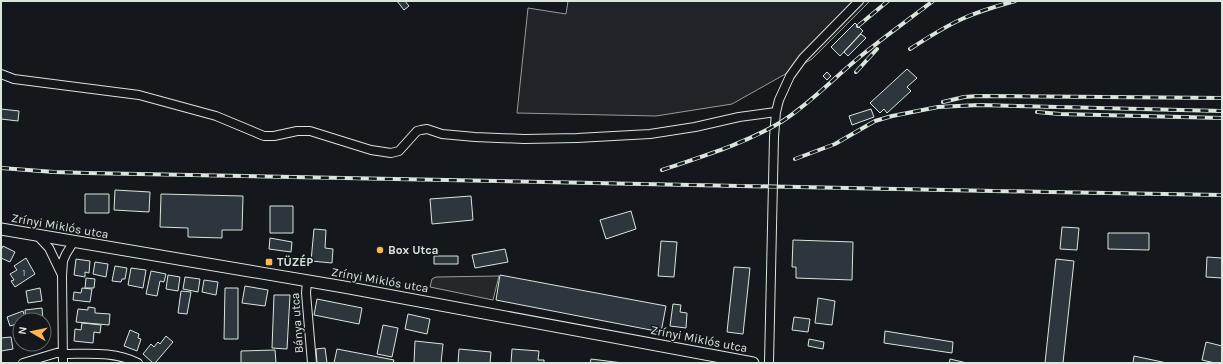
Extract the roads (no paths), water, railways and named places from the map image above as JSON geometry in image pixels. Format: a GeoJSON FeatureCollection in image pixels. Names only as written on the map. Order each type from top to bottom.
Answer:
{"type":"FeatureCollection","features":[{"type":"Feature","properties":{"kind":"main road","name":"Zrínyi Miklós utca"},"geometry":{"type":"LineString","coordinates":[[1,229],[430,302],[753,363]]}},
{"type":"Feature","properties":{"kind":"street"},"geometry":{"type":"LineString","coordinates":[[769,363],[774,137],[776,112],[784,87],[796,66],[859,1]]}},
{"type":"Feature","properties":{"kind":"street"},"geometry":{"type":"LineString","coordinates":[[1,74],[14,79],[128,93],[153,98],[216,116],[264,136],[274,136],[310,130],[371,150],[391,153],[399,151],[416,131],[427,129],[442,134],[475,137],[524,139],[577,138],[650,134],[695,127],[739,117],[776,112]]}},
{"type":"Feature","properties":{"kind":"street"},"geometry":{"type":"LineString","coordinates":[[37,235],[49,248],[62,276]]}},
{"type":"Feature","properties":{"kind":"street"},"geometry":{"type":"LineString","coordinates":[[63,363],[63,261],[74,241]]}},
{"type":"Feature","properties":{"kind":"street","name":"Bánya utca"},"geometry":{"type":"LineString","coordinates":[[307,281],[306,293],[312,363]]}},
{"type":"Feature","properties":{"kind":"street"},"geometry":{"type":"LineString","coordinates":[[23,363],[63,352],[121,356],[138,363]]}},
{"type":"Feature","properties":{"kind":"railway"},"geometry":{"type":"LineString","coordinates":[[858,26],[888,1]]}},
{"type":"Feature","properties":{"kind":"railway"},"geometry":{"type":"LineString","coordinates":[[662,170],[753,137],[781,122],[810,100],[865,52],[933,1]]}},
{"type":"Feature","properties":{"kind":"railway"},"geometry":{"type":"LineString","coordinates":[[910,49],[942,29],[962,19],[981,11],[1015,1]]}},
{"type":"Feature","properties":{"kind":"railway"},"geometry":{"type":"LineString","coordinates":[[856,72],[877,49]]}},
{"type":"Feature","properties":{"kind":"railway"},"geometry":{"type":"LineString","coordinates":[[943,102],[964,97],[978,96],[1222,98]]}},
{"type":"Feature","properties":{"kind":"railway"},"geometry":{"type":"LineString","coordinates":[[795,159],[835,144],[875,121],[938,107],[979,105],[1222,111]]}},
{"type":"Feature","properties":{"kind":"railway"},"geometry":{"type":"LineString","coordinates":[[1037,112],[1060,114],[1222,118]]}},
{"type":"Feature","properties":{"kind":"railway"},"geometry":{"type":"LineString","coordinates":[[1,168],[86,173],[1222,195]]}},
{"type":"Feature","properties":{"kind":"place","name":"Box Utca"},"geometry":{"type":"Point","coordinates":[380,250]}},
{"type":"Feature","properties":{"kind":"place","name":"TÜZÉP"},"geometry":{"type":"Point","coordinates":[269,262]}}]}
